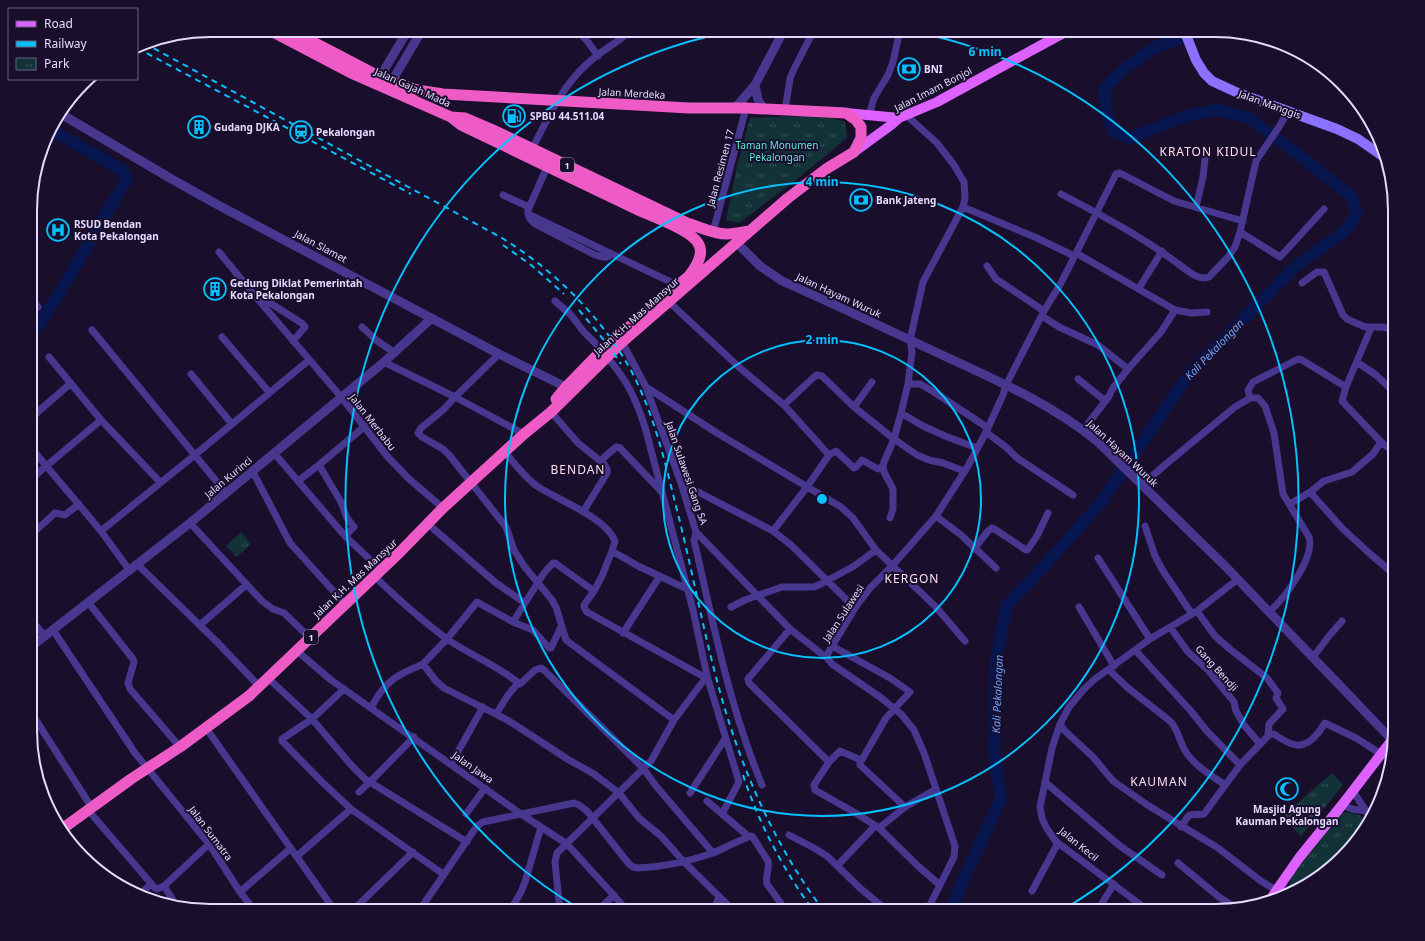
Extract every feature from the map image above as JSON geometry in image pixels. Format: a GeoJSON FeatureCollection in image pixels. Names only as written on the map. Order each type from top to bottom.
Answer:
{"type":"FeatureCollection","features":[{"type":"Feature","properties":{"kind":"highway","name":"Jalan Gajah Mada"},"geometry":{"type":"LineString","coordinates":[[284,37],[389,85],[447,116],[465,118],[532,149],[666,218],[687,223],[713,232],[727,234],[749,231]]}},
{"type":"Feature","properties":{"kind":"highway","name":"Jalan Gajah Mada"},"geometry":{"type":"LineString","coordinates":[[302,37],[378,80]]}},
{"type":"Feature","properties":{"kind":"highway","name":"Jalan Gajah Mada"},"geometry":{"type":"LineString","coordinates":[[389,85],[417,90]]}},
{"type":"Feature","properties":{"kind":"highway","name":"Jalan Merdeka"},"geometry":{"type":"LineString","coordinates":[[417,90],[453,95],[558,101],[689,108],[740,108],[846,113]]}},
{"type":"Feature","properties":{"kind":"highway"},"geometry":{"type":"LineString","coordinates":[[447,116],[444,104],[453,95]]}},
{"type":"Feature","properties":{"kind":"highway"},"geometry":{"type":"LineString","coordinates":[[846,113],[856,120],[861,127],[861,138],[854,152]]}},
{"type":"Feature","properties":{"kind":"highway","name":"1"},"geometry":{"type":"LineString","coordinates":[[447,116],[461,125],[547,166],[666,218]]}},
{"type":"Feature","properties":{"kind":"highway","name":"1"},"geometry":{"type":"LineString","coordinates":[[749,231],[826,170],[854,152]]}},
{"type":"Feature","properties":{"kind":"highway","name":"Jalan K.H. Mas Mansyur"},"geometry":{"type":"LineString","coordinates":[[540,420],[605,353],[677,285],[689,276],[693,270],[701,253],[698,243],[684,230],[666,218]]}},
{"type":"Feature","properties":{"kind":"highway","name":"Jalan K.H. Mas Mansyur"},"geometry":{"type":"LineString","coordinates":[[605,353],[622,342],[670,302],[749,231]]}},
{"type":"Feature","properties":{"kind":"highway","name":"Jalan K.H. Mas Mansyur"},"geometry":{"type":"LineString","coordinates":[[66,826],[131,779],[180,747],[259,686],[378,573],[443,508],[524,434],[551,412],[569,389]]}},
{"type":"Feature","properties":{"kind":"main road","name":"Jalan Imam Bonjol"},"geometry":{"type":"LineString","coordinates":[[854,152],[902,116],[939,101],[1056,37]]}},
{"type":"Feature","properties":{"kind":"main road","name":"Jalan Manggis"},"geometry":{"type":"LineString","coordinates":[[1187,37],[1196,60],[1204,73],[1221,86],[1337,129],[1377,151]]}},
{"type":"Feature","properties":{"kind":"main road"},"geometry":{"type":"LineString","coordinates":[[846,113],[902,116]]}},
{"type":"Feature","properties":{"kind":"main road"},"geometry":{"type":"LineString","coordinates":[[1278,892],[1299,858],[1342,806],[1388,747]]}},
{"type":"Feature","properties":{"kind":"street"},"geometry":{"type":"LineString","coordinates":[[378,80],[404,37]]}},
{"type":"Feature","properties":{"kind":"street"},"geometry":{"type":"LineString","coordinates":[[389,85],[418,37]]}},
{"type":"Feature","properties":{"kind":"street"},"geometry":{"type":"LineString","coordinates":[[583,37],[598,56]]}},
{"type":"Feature","properties":{"kind":"street"},"geometry":{"type":"LineString","coordinates":[[532,149],[558,101],[572,81],[587,63],[625,37]]}},
{"type":"Feature","properties":{"kind":"street"},"geometry":{"type":"LineString","coordinates":[[740,108],[755,85],[780,37]]}},
{"type":"Feature","properties":{"kind":"street"},"geometry":{"type":"LineString","coordinates":[[785,110],[790,79],[810,37]]}},
{"type":"Feature","properties":{"kind":"street"},"geometry":{"type":"LineString","coordinates":[[869,115],[874,98],[888,75],[898,37]]}},
{"type":"Feature","properties":{"kind":"street"},"geometry":{"type":"LineString","coordinates":[[755,85],[758,100],[764,110]]}},
{"type":"Feature","properties":{"kind":"street","name":"Jalan Resimen 17"},"geometry":{"type":"LineString","coordinates":[[713,232],[740,108]]}},
{"type":"Feature","properties":{"kind":"street"},"geometry":{"type":"LineString","coordinates":[[1061,194],[1096,212],[1162,251],[1196,277],[1206,278],[1212,276],[1235,247],[1243,221],[1255,164],[1288,110]]}},
{"type":"Feature","properties":{"kind":"street","name":"Jalan Slamet"},"geometry":{"type":"LineString","coordinates":[[65,116],[175,181],[499,354],[569,389]]}},
{"type":"Feature","properties":{"kind":"street"},"geometry":{"type":"LineString","coordinates":[[890,518],[893,509],[893,489],[884,472],[883,466],[894,439],[908,384],[912,352],[910,340],[923,282],[963,207],[965,198],[964,182],[954,165],[937,143],[902,116]]}},
{"type":"Feature","properties":{"kind":"street"},"geometry":{"type":"LineString","coordinates":[[1206,150],[1203,177],[1196,207],[1243,221]]}},
{"type":"Feature","properties":{"kind":"street"},"geometry":{"type":"LineString","coordinates":[[528,210],[547,166]]}},
{"type":"Feature","properties":{"kind":"street","name":"Jalan Sulawesi"},"geometry":{"type":"LineString","coordinates":[[930,904],[954,857],[955,846],[914,730],[894,708],[833,665],[827,658],[828,655],[832,646],[870,588],[893,565],[936,516],[978,448],[1003,396],[1006,385],[1061,283],[1116,174],[1120,173],[1174,201],[1196,207]]}},
{"type":"Feature","properties":{"kind":"street"},"geometry":{"type":"LineString","coordinates":[[504,195],[528,210],[612,254],[677,285]]}},
{"type":"Feature","properties":{"kind":"street"},"geometry":{"type":"LineString","coordinates":[[963,207],[1075,255],[1139,288],[1174,310],[1191,314],[1207,312]]}},
{"type":"Feature","properties":{"kind":"street"},"geometry":{"type":"LineString","coordinates":[[1240,232],[1280,257],[1324,209]]}},
{"type":"Feature","properties":{"kind":"street","name":"Jalan Hayam Wuruk"},"geometry":{"type":"LineString","coordinates":[[737,243],[760,266],[782,281],[1006,385],[1052,410],[1083,430],[1098,442],[1238,579],[1388,734]]}},
{"type":"Feature","properties":{"kind":"street"},"geometry":{"type":"LineString","coordinates":[[1139,288],[1162,251]]}},
{"type":"Feature","properties":{"kind":"street","name":"Jalan Merbabu"},"geometry":{"type":"LineString","coordinates":[[219,252],[342,398],[387,456],[408,478],[443,508]]}},
{"type":"Feature","properties":{"kind":"street"},"geometry":{"type":"LineString","coordinates":[[987,266],[996,279],[1059,327],[1098,345],[1128,369]]}},
{"type":"Feature","properties":{"kind":"street"},"geometry":{"type":"LineString","coordinates":[[1302,283],[1317,272],[1324,272],[1345,317],[1365,327],[1383,327],[1388,329]]}},
{"type":"Feature","properties":{"kind":"street","name":"Jalan Merbabu"},"geometry":{"type":"LineString","coordinates":[[250,290],[306,327],[293,341]]}},
{"type":"Feature","properties":{"kind":"street"},"geometry":{"type":"LineString","coordinates":[[555,301],[571,315],[583,331],[605,353],[620,372],[630,388],[639,408],[693,610],[707,677],[739,782],[722,814]]}},
{"type":"Feature","properties":{"kind":"street"},"geometry":{"type":"LineString","coordinates":[[670,302],[740,368],[784,405],[829,455]]}},
{"type":"Feature","properties":{"kind":"street"},"geometry":{"type":"LineString","coordinates":[[1083,430],[1128,369],[1161,332],[1174,310]]}},
{"type":"Feature","properties":{"kind":"street","name":"Jalan Kurinci"},"geometry":{"type":"LineString","coordinates":[[37,642],[134,568],[253,472],[395,353],[432,318]]}},
{"type":"Feature","properties":{"kind":"street"},"geometry":{"type":"LineString","coordinates":[[362,327],[376,340],[395,353]]}},
{"type":"Feature","properties":{"kind":"street"},"geometry":{"type":"LineString","coordinates":[[1371,328],[1346,387],[1342,401],[1388,448]]}},
{"type":"Feature","properties":{"kind":"street"},"geometry":{"type":"LineString","coordinates":[[92,330],[196,454],[226,493]]}},
{"type":"Feature","properties":{"kind":"street"},"geometry":{"type":"LineString","coordinates":[[222,337],[269,392]]}},
{"type":"Feature","properties":{"kind":"street","name":"Jalan Sulawesi Gang 5A"},"geometry":{"type":"LineString","coordinates":[[622,342],[646,387],[681,483],[696,532],[790,629],[827,658]]}},
{"type":"Feature","properties":{"kind":"street"},"geometry":{"type":"LineString","coordinates":[[499,354],[443,410],[421,428],[418,433],[422,437],[443,449],[506,527],[514,550],[556,607],[566,640],[656,705],[674,720]]}},
{"type":"Feature","properties":{"kind":"street"},"geometry":{"type":"LineString","coordinates":[[49,357],[101,420],[160,482]]}},
{"type":"Feature","properties":{"kind":"street"},"geometry":{"type":"LineString","coordinates":[[1250,398],[1248,390],[1253,382],[1298,359],[1346,387]]}},
{"type":"Feature","properties":{"kind":"street"},"geometry":{"type":"LineString","coordinates":[[101,531],[309,360]]}},
{"type":"Feature","properties":{"kind":"street"},"geometry":{"type":"LineString","coordinates":[[384,362],[455,397],[524,434]]}},
{"type":"Feature","properties":{"kind":"street"},"geometry":{"type":"LineString","coordinates":[[1357,362],[1376,375],[1388,386]]}},
{"type":"Feature","properties":{"kind":"street"},"geometry":{"type":"LineString","coordinates":[[191,374],[232,423]]}},
{"type":"Feature","properties":{"kind":"street"},"geometry":{"type":"LineString","coordinates":[[784,405],[817,375],[822,376],[854,407],[894,439],[917,455],[964,471]]}},
{"type":"Feature","properties":{"kind":"street"},"geometry":{"type":"LineString","coordinates":[[1078,379],[1103,399],[1107,399]]}},
{"type":"Feature","properties":{"kind":"street"},"geometry":{"type":"LineString","coordinates":[[854,407],[872,382]]}},
{"type":"Feature","properties":{"kind":"street"},"geometry":{"type":"LineString","coordinates":[[37,413],[70,383]]}},
{"type":"Feature","properties":{"kind":"street"},"geometry":{"type":"LineString","coordinates":[[908,384],[920,384],[934,392],[987,430],[1017,458],[1074,495]]}},
{"type":"Feature","properties":{"kind":"street"},"geometry":{"type":"LineString","coordinates":[[646,387],[717,433],[841,507],[864,532],[876,550],[935,606],[964,641]]}},
{"type":"Feature","properties":{"kind":"street"},"geometry":{"type":"LineString","coordinates":[[1141,484],[1235,407],[1250,398],[1258,398],[1265,406],[1274,434],[1283,494],[1311,541],[1305,562],[1293,584],[1281,601],[1269,612]]}},
{"type":"Feature","properties":{"kind":"street"},"geometry":{"type":"LineString","coordinates":[[551,412],[578,442],[606,467],[607,472],[583,512]]}},
{"type":"Feature","properties":{"kind":"street"},"geometry":{"type":"LineString","coordinates":[[901,413],[923,426],[978,448]]}},
{"type":"Feature","properties":{"kind":"street"},"geometry":{"type":"LineString","coordinates":[[37,474],[101,420]]}},
{"type":"Feature","properties":{"kind":"street"},"geometry":{"type":"LineString","coordinates":[[298,481],[365,426]]}},
{"type":"Feature","properties":{"kind":"street"},"geometry":{"type":"LineString","coordinates":[[1290,504],[1310,492],[1324,481],[1352,472],[1373,454],[1381,442]]}},
{"type":"Feature","properties":{"kind":"street"},"geometry":{"type":"LineString","coordinates":[[600,461],[616,448],[620,448],[662,492]]}},
{"type":"Feature","properties":{"kind":"street"},"geometry":{"type":"LineString","coordinates":[[773,531],[807,488],[829,455],[836,451],[854,468],[862,460],[878,469],[883,466]]}},
{"type":"Feature","properties":{"kind":"street"},"geometry":{"type":"LineString","coordinates":[[505,452],[517,467],[536,486],[583,512],[602,525],[613,536],[615,541],[602,576],[584,604],[587,612],[623,633],[707,677]]}},
{"type":"Feature","properties":{"kind":"street"},"geometry":{"type":"LineString","coordinates":[[274,453],[345,536],[420,618],[447,639],[500,670],[518,683]]}},
{"type":"Feature","properties":{"kind":"street"},"geometry":{"type":"LineString","coordinates":[[37,455],[134,568],[200,625],[259,686]]}},
{"type":"Feature","properties":{"kind":"street"},"geometry":{"type":"LineString","coordinates":[[319,465],[341,502],[347,518],[354,527],[345,536]]}},
{"type":"Feature","properties":{"kind":"street"},"geometry":{"type":"LineString","coordinates":[[253,472],[290,543],[345,604]]}},
{"type":"Feature","properties":{"kind":"street"},"geometry":{"type":"LineString","coordinates":[[681,483],[773,531],[791,545],[856,608]]}},
{"type":"Feature","properties":{"kind":"street"},"geometry":{"type":"LineString","coordinates":[[1310,492],[1342,528],[1388,569]]}},
{"type":"Feature","properties":{"kind":"street"},"geometry":{"type":"LineString","coordinates":[[37,529],[55,513],[65,515],[78,504]]}},
{"type":"Feature","properties":{"kind":"street"},"geometry":{"type":"LineString","coordinates":[[974,549],[992,528],[1026,550],[1037,536],[1048,513]]}},
{"type":"Feature","properties":{"kind":"street"},"geometry":{"type":"LineString","coordinates":[[936,516],[960,535],[996,568]]}},
{"type":"Feature","properties":{"kind":"street"},"geometry":{"type":"LineString","coordinates":[[190,523],[266,605],[284,613],[310,638]]}},
{"type":"Feature","properties":{"kind":"street"},"geometry":{"type":"LineString","coordinates":[[428,524],[496,583],[525,603]]}},
{"type":"Feature","properties":{"kind":"street"},"geometry":{"type":"LineString","coordinates":[[1146,526],[1156,556],[1163,571],[1195,613],[1215,636],[1267,678],[1278,693],[1276,698],[1283,710],[1269,724],[1268,736]]}},
{"type":"Feature","properties":{"kind":"street"},"geometry":{"type":"LineString","coordinates":[[696,532],[694,541],[725,675],[746,744],[762,785]]}},
{"type":"Feature","properties":{"kind":"street"},"geometry":{"type":"LineString","coordinates":[[732,607],[745,600],[782,587],[814,587],[854,566],[876,550]]}},
{"type":"Feature","properties":{"kind":"street"},"geometry":{"type":"LineString","coordinates":[[612,551],[687,589]]}},
{"type":"Feature","properties":{"kind":"street"},"geometry":{"type":"LineString","coordinates":[[1098,558],[1150,639]]}},
{"type":"Feature","properties":{"kind":"street"},"geometry":{"type":"LineString","coordinates":[[513,622],[538,583],[551,565],[555,563],[594,590]]}},
{"type":"Feature","properties":{"kind":"street"},"geometry":{"type":"LineString","coordinates":[[623,633],[660,576]]}},
{"type":"Feature","properties":{"kind":"street","name":"Jalan Kecil"},"geometry":{"type":"LineString","coordinates":[[1139,904],[1058,843],[1049,833],[1042,818],[1040,807],[1052,748],[1060,724],[1069,707],[1084,689],[1150,639],[1195,613],[1238,579]]}},
{"type":"Feature","properties":{"kind":"street"},"geometry":{"type":"LineString","coordinates":[[200,625],[246,585]]}},
{"type":"Feature","properties":{"kind":"street"},"geometry":{"type":"LineString","coordinates":[[88,602],[133,658],[134,662],[128,683],[130,689],[180,747]]}},
{"type":"Feature","properties":{"kind":"street"},"geometry":{"type":"LineString","coordinates":[[371,708],[383,688],[402,675],[424,664],[447,639],[477,602],[513,622],[533,630],[549,648],[551,648],[561,627]]}},
{"type":"Feature","properties":{"kind":"street"},"geometry":{"type":"LineString","coordinates":[[1079,607],[1112,668],[1128,688],[1170,721],[1177,731],[1186,753],[1207,772],[1225,785]]}},
{"type":"Feature","properties":{"kind":"street"},"geometry":{"type":"LineString","coordinates":[[1313,657],[1342,621]]}},
{"type":"Feature","properties":{"kind":"street"},"geometry":{"type":"LineString","coordinates":[[37,627],[45,636]]}},
{"type":"Feature","properties":{"kind":"street","name":"Gang Bendji"},"geometry":{"type":"LineString","coordinates":[[1170,627],[1188,652],[1204,666],[1234,702],[1236,710],[1244,725],[1260,744]]}},
{"type":"Feature","properties":{"kind":"street"},"geometry":{"type":"LineString","coordinates":[[790,629],[747,680],[829,762]]}},
{"type":"Feature","properties":{"kind":"street","name":"Jalan Sumatra"},"geometry":{"type":"LineString","coordinates":[[53,630],[135,753],[209,844],[249,904]]}},
{"type":"Feature","properties":{"kind":"street"},"geometry":{"type":"LineString","coordinates":[[832,646],[890,678],[910,692],[886,718],[861,760],[860,765],[905,807]]}},
{"type":"Feature","properties":{"kind":"street"},"geometry":{"type":"LineString","coordinates":[[1135,650],[1190,710],[1206,730],[1240,765]]}},
{"type":"Feature","properties":{"kind":"street","name":"Jalan Jawa"},"geometry":{"type":"LineString","coordinates":[[296,651],[344,689],[521,814],[567,844],[622,904]]}},
{"type":"Feature","properties":{"kind":"street"},"geometry":{"type":"LineString","coordinates":[[424,664],[436,681],[444,688],[496,714],[594,774],[619,793],[639,818],[661,836],[683,861],[726,904]]}},
{"type":"Feature","properties":{"kind":"street"},"geometry":{"type":"LineString","coordinates":[[496,714],[508,695],[518,683],[521,684],[538,668],[541,668],[643,768],[656,786],[713,853]]}},
{"type":"Feature","properties":{"kind":"street"},"geometry":{"type":"LineString","coordinates":[[559,904],[555,862],[558,853],[654,758],[674,720],[707,677]]}},
{"type":"Feature","properties":{"kind":"street"},"geometry":{"type":"LineString","coordinates":[[268,678],[312,719],[358,773],[467,842]]}},
{"type":"Feature","properties":{"kind":"street"},"geometry":{"type":"LineString","coordinates":[[344,689],[312,719],[282,739],[282,742],[351,809],[443,874]]}},
{"type":"Feature","properties":{"kind":"street"},"geometry":{"type":"LineString","coordinates":[[451,764],[483,707]]}},
{"type":"Feature","properties":{"kind":"street"},"geometry":{"type":"LineString","coordinates":[[37,722],[90,809],[151,884],[157,889],[164,886],[209,844]]}},
{"type":"Feature","properties":{"kind":"street"},"geometry":{"type":"LineString","coordinates":[[1181,827],[1187,817],[1192,814],[1204,814],[1240,765],[1268,736],[1272,734],[1290,744],[1304,744],[1317,734],[1326,723],[1356,738],[1381,754]]}},
{"type":"Feature","properties":{"kind":"street"},"geometry":{"type":"LineString","coordinates":[[1060,724],[1113,781],[1148,806],[1218,848],[1278,892]]}},
{"type":"Feature","properties":{"kind":"street"},"geometry":{"type":"LineString","coordinates":[[206,728],[330,904]]}},
{"type":"Feature","properties":{"kind":"street"},"geometry":{"type":"LineString","coordinates":[[359,792],[414,737]]}},
{"type":"Feature","properties":{"kind":"street"},"geometry":{"type":"LineString","coordinates":[[690,793],[725,739]]}},
{"type":"Feature","properties":{"kind":"street"},"geometry":{"type":"LineString","coordinates":[[861,760],[840,751],[829,762],[814,785],[815,790],[877,827],[940,885]]}},
{"type":"Feature","properties":{"kind":"street"},"geometry":{"type":"LineString","coordinates":[[1045,782],[1120,846],[1162,875]]}},
{"type":"Feature","properties":{"kind":"street"},"geometry":{"type":"LineString","coordinates":[[466,814],[485,788]]}},
{"type":"Feature","properties":{"kind":"street"},"geometry":{"type":"LineString","coordinates":[[838,865],[877,827],[905,807],[936,789]]}},
{"type":"Feature","properties":{"kind":"street"},"geometry":{"type":"LineString","coordinates":[[1353,791],[1366,811]]}},
{"type":"Feature","properties":{"kind":"street"},"geometry":{"type":"LineString","coordinates":[[707,801],[748,836],[753,838],[768,861],[769,868],[766,884],[781,904]]}},
{"type":"Feature","properties":{"kind":"street"},"geometry":{"type":"LineString","coordinates":[[425,904],[443,874],[480,823],[521,814],[574,803],[582,807],[593,818],[623,857],[633,867],[645,868],[700,858],[732,845],[748,836]]}},
{"type":"Feature","properties":{"kind":"street"},"geometry":{"type":"LineString","coordinates":[[1342,806],[1352,810],[1366,811]]}},
{"type":"Feature","properties":{"kind":"street"},"geometry":{"type":"LineString","coordinates":[[297,856],[351,809]]}},
{"type":"Feature","properties":{"kind":"street"},"geometry":{"type":"LineString","coordinates":[[514,904],[521,892],[541,827]]}},
{"type":"Feature","properties":{"kind":"street"},"geometry":{"type":"LineString","coordinates":[[788,835],[827,856],[880,904]]}},
{"type":"Feature","properties":{"kind":"street"},"geometry":{"type":"LineString","coordinates":[[1032,891],[1058,843]]}},
{"type":"Feature","properties":{"kind":"street"},"geometry":{"type":"LineString","coordinates":[[240,892],[291,848]]}},
{"type":"Feature","properties":{"kind":"street"},"geometry":{"type":"LineString","coordinates":[[359,904],[413,852]]}},
{"type":"Feature","properties":{"kind":"street"},"geometry":{"type":"LineString","coordinates":[[1178,863],[1229,904]]}},
{"type":"Feature","properties":{"kind":"street"},"geometry":{"type":"LineString","coordinates":[[144,891],[151,884]]}},
{"type":"Feature","properties":{"kind":"street"},"geometry":{"type":"LineString","coordinates":[[1101,904],[1114,884]]}},
{"type":"Feature","properties":{"kind":"street"},"geometry":{"type":"LineString","coordinates":[[164,886],[173,900]]}},
{"type":"Feature","properties":{"kind":"street"},"geometry":{"type":"LineString","coordinates":[[604,904],[614,895]]}},
{"type":"Feature","properties":{"kind":"street"},"geometry":{"type":"LineString","coordinates":[[716,904],[719,897]]}},
{"type":"Feature","properties":{"kind":"green space","name":"Taman Monumen Pekalongan"},"geometry":{"type":"Polygon","coordinates":[[[805,116],[829,117],[845,122],[847,138],[796,180],[739,223],[726,220],[737,167],[750,118],[805,116]]]}},
{"type":"Feature","properties":{"kind":"green space"},"geometry":{"type":"Polygon","coordinates":[[[241,532],[251,544],[237,557],[226,546],[241,532]]]}},
{"type":"Feature","properties":{"kind":"green space"},"geometry":{"type":"Polygon","coordinates":[[[1332,773],[1343,785],[1301,836],[1282,816],[1332,773]]]}},
{"type":"Feature","properties":{"kind":"green space"},"geometry":{"type":"Polygon","coordinates":[[[1348,812],[1359,815],[1364,819],[1345,845],[1329,861],[1311,875],[1289,887],[1292,876],[1341,813],[1348,812]]]}},
{"type":"Feature","properties":{"kind":"waterway","name":"Kali Pekalongan"},"geometry":{"type":"LineString","coordinates":[[954,904],[963,880],[1001,799],[994,750],[996,661],[1007,605],[1100,504],[1189,374],[1295,267],[1345,231],[1357,214],[1351,196],[1302,157],[1249,118],[1218,110],[1189,115],[1130,138],[1113,131],[1106,112],[1104,89],[1125,68],[1156,47],[1184,37]]}},
{"type":"Feature","properties":{"kind":"waterway"},"geometry":{"type":"LineString","coordinates":[[37,327],[60,292],[127,179],[122,170],[56,132]]}},
{"type":"Feature","properties":{"kind":"railway"},"geometry":{"type":"LineString","coordinates":[[152,47],[502,238],[521,250],[556,278],[588,310],[603,328],[628,365],[652,419],[678,514],[707,643],[736,744],[756,794],[780,843],[819,904]]}},
{"type":"Feature","properties":{"kind":"railway"},"geometry":{"type":"LineString","coordinates":[[142,51],[411,194]]}},
{"type":"Feature","properties":{"kind":"railway"},"geometry":{"type":"LineString","coordinates":[[503,245],[531,265],[564,294]]}},
{"type":"Feature","properties":{"kind":"railway"},"geometry":{"type":"LineString","coordinates":[[579,310],[608,345],[621,364]]}},
{"type":"Feature","properties":{"kind":"railway"},"geometry":{"type":"LineString","coordinates":[[743,775],[756,810],[773,846],[792,880],[809,904]]}},
{"type":"Feature","properties":{"kind":"place","name":"BNI"},"geometry":{"type":"Point","coordinates":[909,69]}},
{"type":"Feature","properties":{"kind":"place","name":"SPBU 44.511.04"},"geometry":{"type":"Point","coordinates":[514,116]}},
{"type":"Feature","properties":{"kind":"place","name":"Gudang DJKA"},"geometry":{"type":"Point","coordinates":[199,127]}},
{"type":"Feature","properties":{"kind":"place","name":"Pekalongan"},"geometry":{"type":"Point","coordinates":[301,132]}},
{"type":"Feature","properties":{"kind":"place","name":"Bank Jateng"},"geometry":{"type":"Point","coordinates":[861,200]}},
{"type":"Feature","properties":{"kind":"place","name":"RSUD Bendan Kota Pekalongan"},"geometry":{"type":"Point","coordinates":[58,230]}},
{"type":"Feature","properties":{"kind":"place","name":"Gedung Diklat Pemerintah Kota Pekalongan"},"geometry":{"type":"Point","coordinates":[215,289]}},
{"type":"Feature","properties":{"kind":"place","name":"Masjid Agung Kauman Pekalongan"},"geometry":{"type":"Point","coordinates":[1287,789]}},
{"type":"Feature","properties":{"kind":"district","name":"KRATON KIDUL"},"geometry":{"type":"Point","coordinates":[1208,151]}},
{"type":"Feature","properties":{"kind":"district","name":"BENDAN"},"geometry":{"type":"Point","coordinates":[578,469]}},
{"type":"Feature","properties":{"kind":"district","name":"KERGON"},"geometry":{"type":"Point","coordinates":[912,578]}},
{"type":"Feature","properties":{"kind":"district","name":"KAUMAN"},"geometry":{"type":"Point","coordinates":[1159,781]}}]}
